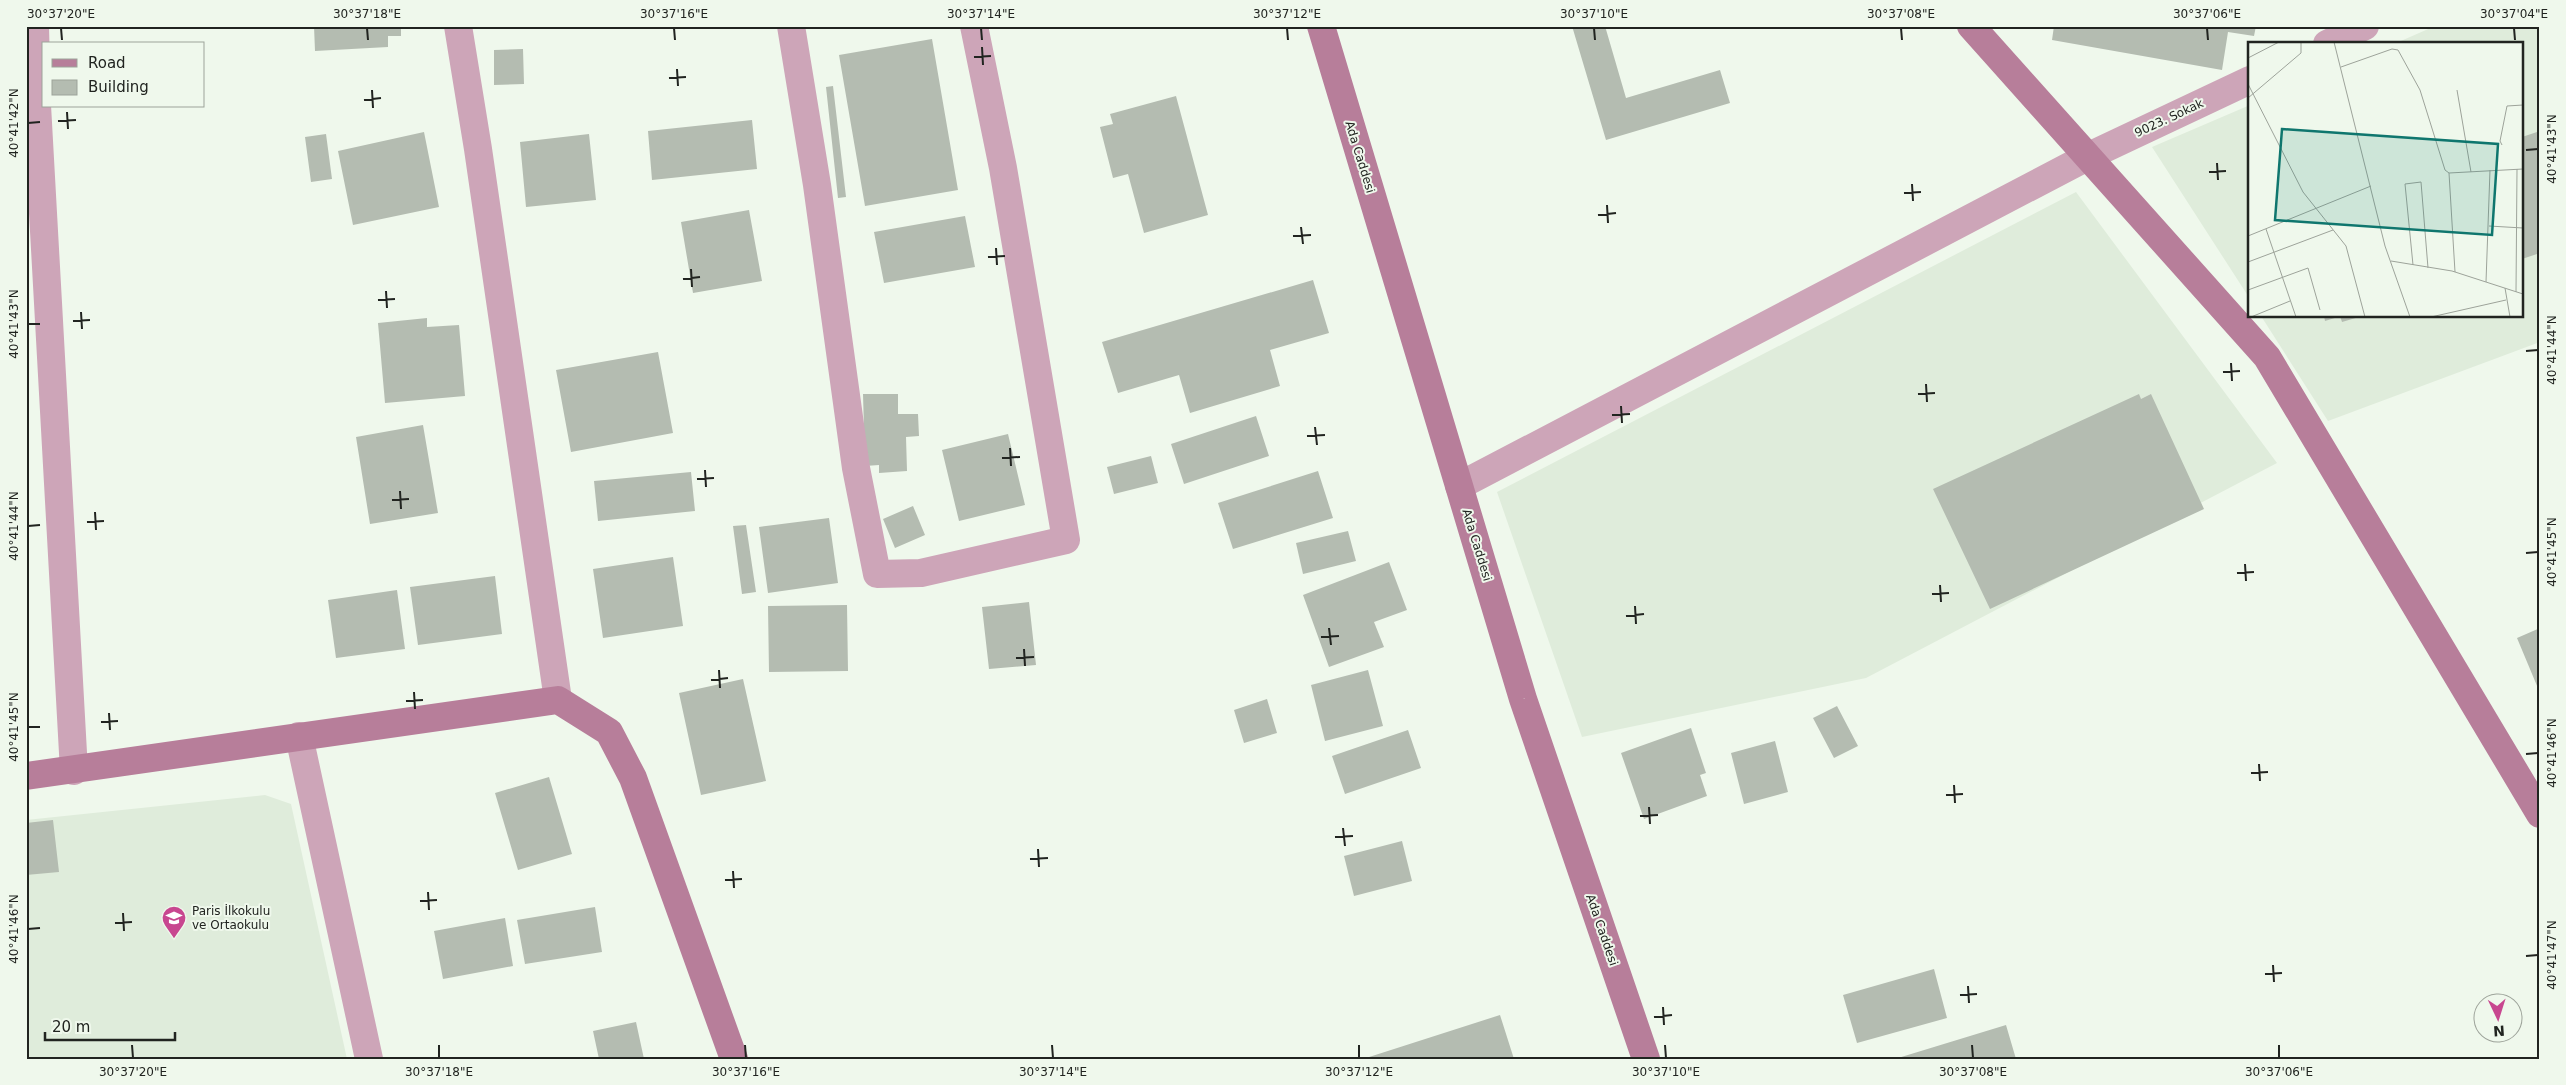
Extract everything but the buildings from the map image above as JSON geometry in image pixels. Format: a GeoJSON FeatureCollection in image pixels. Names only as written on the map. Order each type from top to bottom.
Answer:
{"type":"FeatureCollection","features":[{"type":"Feature","properties":{"kind":"main road","name":"Ada Caddesi"},"geometry":{"type":"LineString","coordinates":[[1321,26],[1523,699],[1646,1059]]}},
{"type":"Feature","properties":{"kind":"main road"},"geometry":{"type":"LineString","coordinates":[[1971,26],[2267,357],[2540,814]]}},
{"type":"Feature","properties":{"kind":"main road"},"geometry":{"type":"LineString","coordinates":[[26,776],[74,771],[299,736],[558,700],[609,732],[633,778],[734,1059]]}},
{"type":"Feature","properties":{"kind":"street"},"geometry":{"type":"LineString","coordinates":[[36,26],[32,105],[74,771]]}},
{"type":"Feature","properties":{"kind":"street"},"geometry":{"type":"LineString","coordinates":[[458,26],[478,149],[558,700]]}},
{"type":"Feature","properties":{"kind":"street"},"geometry":{"type":"LineString","coordinates":[[791,26],[817,185],[856,468],[877,574],[922,572],[1066,540],[1003,168],[974,26]]}},
{"type":"Feature","properties":{"kind":"street"},"geometry":{"type":"LineString","coordinates":[[2331,42],[2365,26]]}},
{"type":"Feature","properties":{"kind":"street","name":"9023. Sokak"},"geometry":{"type":"LineString","coordinates":[[1459,486],[2088,156],[2248,81]]}},
{"type":"Feature","properties":{"kind":"street"},"geometry":{"type":"LineString","coordinates":[[299,736],[369,1059]]}},
{"type":"Feature","properties":{"kind":"shaded area"},"geometry":{"type":"Polygon","coordinates":[[[2435,26],[2540,26],[2540,342],[2328,421],[2262,318],[2524,318],[2524,42],[2399,42],[2435,26]]]}},
{"type":"Feature","properties":{"kind":"shaded area"},"geometry":{"type":"Polygon","coordinates":[[[2248,106],[2248,296],[2152,147],[2248,106]]]}},
{"type":"Feature","properties":{"kind":"shaded area"},"geometry":{"type":"Polygon","coordinates":[[[2076,192],[2277,463],[1866,678],[1582,737],[1497,492],[2076,192]]]}},
{"type":"Feature","properties":{"kind":"shaded area","name":"Paris İlkokulu ve Ortaokulu"},"geometry":{"type":"Polygon","coordinates":[[[265,795],[291,804],[347,1059],[26,1059],[26,820],[265,795]]]}},
{"type":"Feature","properties":{"kind":"place","name":"Paris İlkokulu ve Ortaokulu"},"geometry":{"type":"Point","coordinates":[174,939]}}]}
